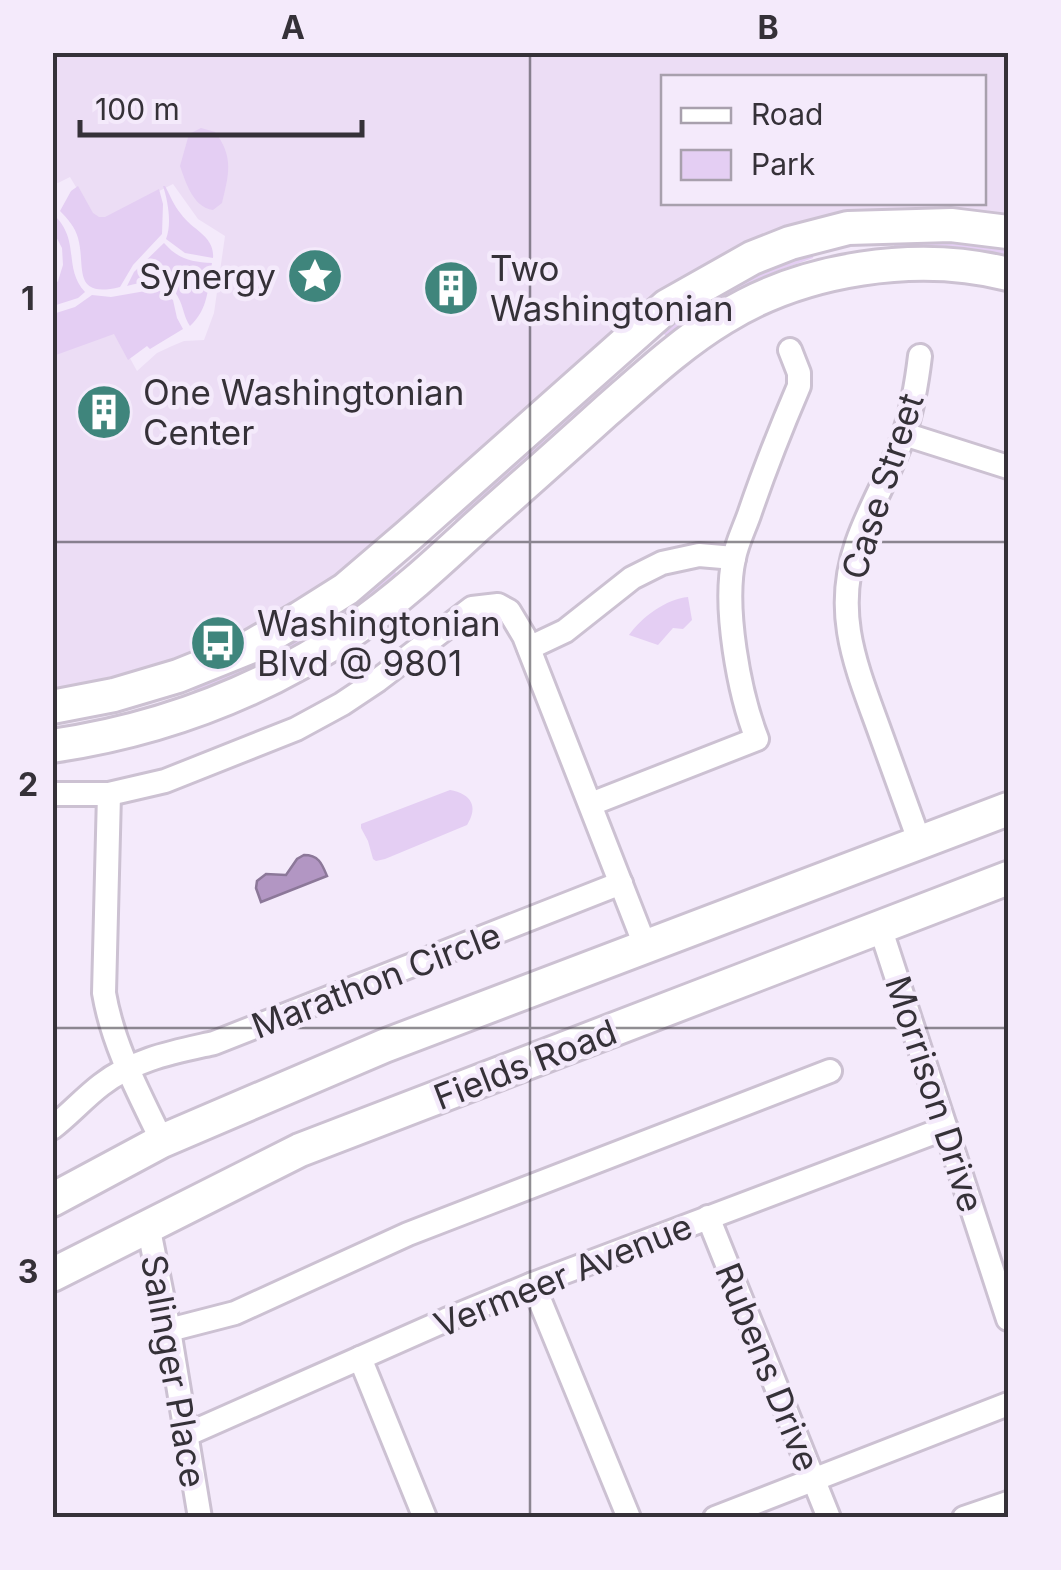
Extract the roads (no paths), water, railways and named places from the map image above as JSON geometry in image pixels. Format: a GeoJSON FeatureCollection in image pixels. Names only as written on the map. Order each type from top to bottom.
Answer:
{"type":"FeatureCollection","features":[{"type":"Feature","properties":{"kind":"street"},"geometry":{"type":"LineString","coordinates":[[52,707],[150,686],[250,646],[346,589],[679,299],[752,258],[848,228],[951,226],[1008,232]]}},
{"type":"Feature","properties":{"kind":"street"},"geometry":{"type":"LineString","coordinates":[[52,746],[90,741],[162,722],[226,700],[311,657],[354,629],[433,566],[640,381],[724,317],[827,274],[926,265],[1008,274]]}},
{"type":"Feature","properties":{"kind":"street"},"geometry":{"type":"LineString","coordinates":[[590,804],[757,739],[735,646],[734,558],[799,386],[799,373],[790,350]]}},
{"type":"Feature","properties":{"kind":"street"},"geometry":{"type":"LineString","coordinates":[[614,352],[640,381]]}},
{"type":"Feature","properties":{"kind":"street","name":"Case Street"},"geometry":{"type":"LineString","coordinates":[[920,356],[904,434],[856,547],[846,606],[855,664],[920,843]]}},
{"type":"Feature","properties":{"kind":"street"},"geometry":{"type":"LineString","coordinates":[[904,434],[1008,467]]}},
{"type":"Feature","properties":{"kind":"street"},"geometry":{"type":"LineString","coordinates":[[408,536],[433,566]]}},
{"type":"Feature","properties":{"kind":"street"},"geometry":{"type":"LineString","coordinates":[[529,648],[566,631],[632,578],[662,563],[699,555],[734,558]]}},
{"type":"Feature","properties":{"kind":"street"},"geometry":{"type":"LineString","coordinates":[[52,794],[109,794],[165,781],[296,729],[378,680],[472,608],[498,604],[518,622],[646,948]]}},
{"type":"Feature","properties":{"kind":"street"},"geometry":{"type":"LineString","coordinates":[[150,686],[162,722]]}},
{"type":"Feature","properties":{"kind":"street"},"geometry":{"type":"LineString","coordinates":[[109,794],[104,994],[108,1019],[162,1141]]}},
{"type":"Feature","properties":{"kind":"street","name":"Fields Road"},"geometry":{"type":"LineString","coordinates":[[52,1200],[162,1141],[384,1046],[1008,809]]}},
{"type":"Feature","properties":{"kind":"street","name":"Fields Road"},"geometry":{"type":"LineString","coordinates":[[52,1275],[300,1150],[1008,878]]}},
{"type":"Feature","properties":{"kind":"street","name":"Marathon Circle"},"geometry":{"type":"LineString","coordinates":[[52,1128],[105,1082],[128,1068],[160,1055],[214,1043],[621,884]]}},
{"type":"Feature","properties":{"kind":"street","name":"Morrison Drive"},"geometry":{"type":"LineString","coordinates":[[880,927],[1008,1319]]}},
{"type":"Feature","properties":{"kind":"street"},"geometry":{"type":"LineString","coordinates":[[169,1330],[236,1313],[408,1234],[830,1071]]}},
{"type":"Feature","properties":{"kind":"street","name":"Vermeer Avenue"},"geometry":{"type":"LineString","coordinates":[[186,1436],[533,1284],[946,1128]]}},
{"type":"Feature","properties":{"kind":"street","name":"Rubens Drive"},"geometry":{"type":"LineString","coordinates":[[708,1217],[829,1518]]}},
{"type":"Feature","properties":{"kind":"street","name":"Salinger Place"},"geometry":{"type":"LineString","coordinates":[[148,1225],[200,1518]]}},
{"type":"Feature","properties":{"kind":"street"},"geometry":{"type":"LineString","coordinates":[[533,1284],[629,1518]]}},
{"type":"Feature","properties":{"kind":"street"},"geometry":{"type":"LineString","coordinates":[[360,1358],[425,1518]]}},
{"type":"Feature","properties":{"kind":"street"},"geometry":{"type":"LineString","coordinates":[[715,1518],[1008,1404]]}},
{"type":"Feature","properties":{"kind":"street"},"geometry":{"type":"LineString","coordinates":[[964,1518],[1008,1503]]}},
{"type":"Feature","properties":{"kind":"place","name":"Synergy"},"geometry":{"type":"Point","coordinates":[315,276]}},
{"type":"Feature","properties":{"kind":"place","name":"Two Washingtonian"},"geometry":{"type":"Point","coordinates":[451,288]}},
{"type":"Feature","properties":{"kind":"place","name":"One Washingtonian Center"},"geometry":{"type":"Point","coordinates":[104,412]}},
{"type":"Feature","properties":{"kind":"place","name":"Washingtonian Blvd @ 9801"},"geometry":{"type":"Point","coordinates":[218,643]}}]}
